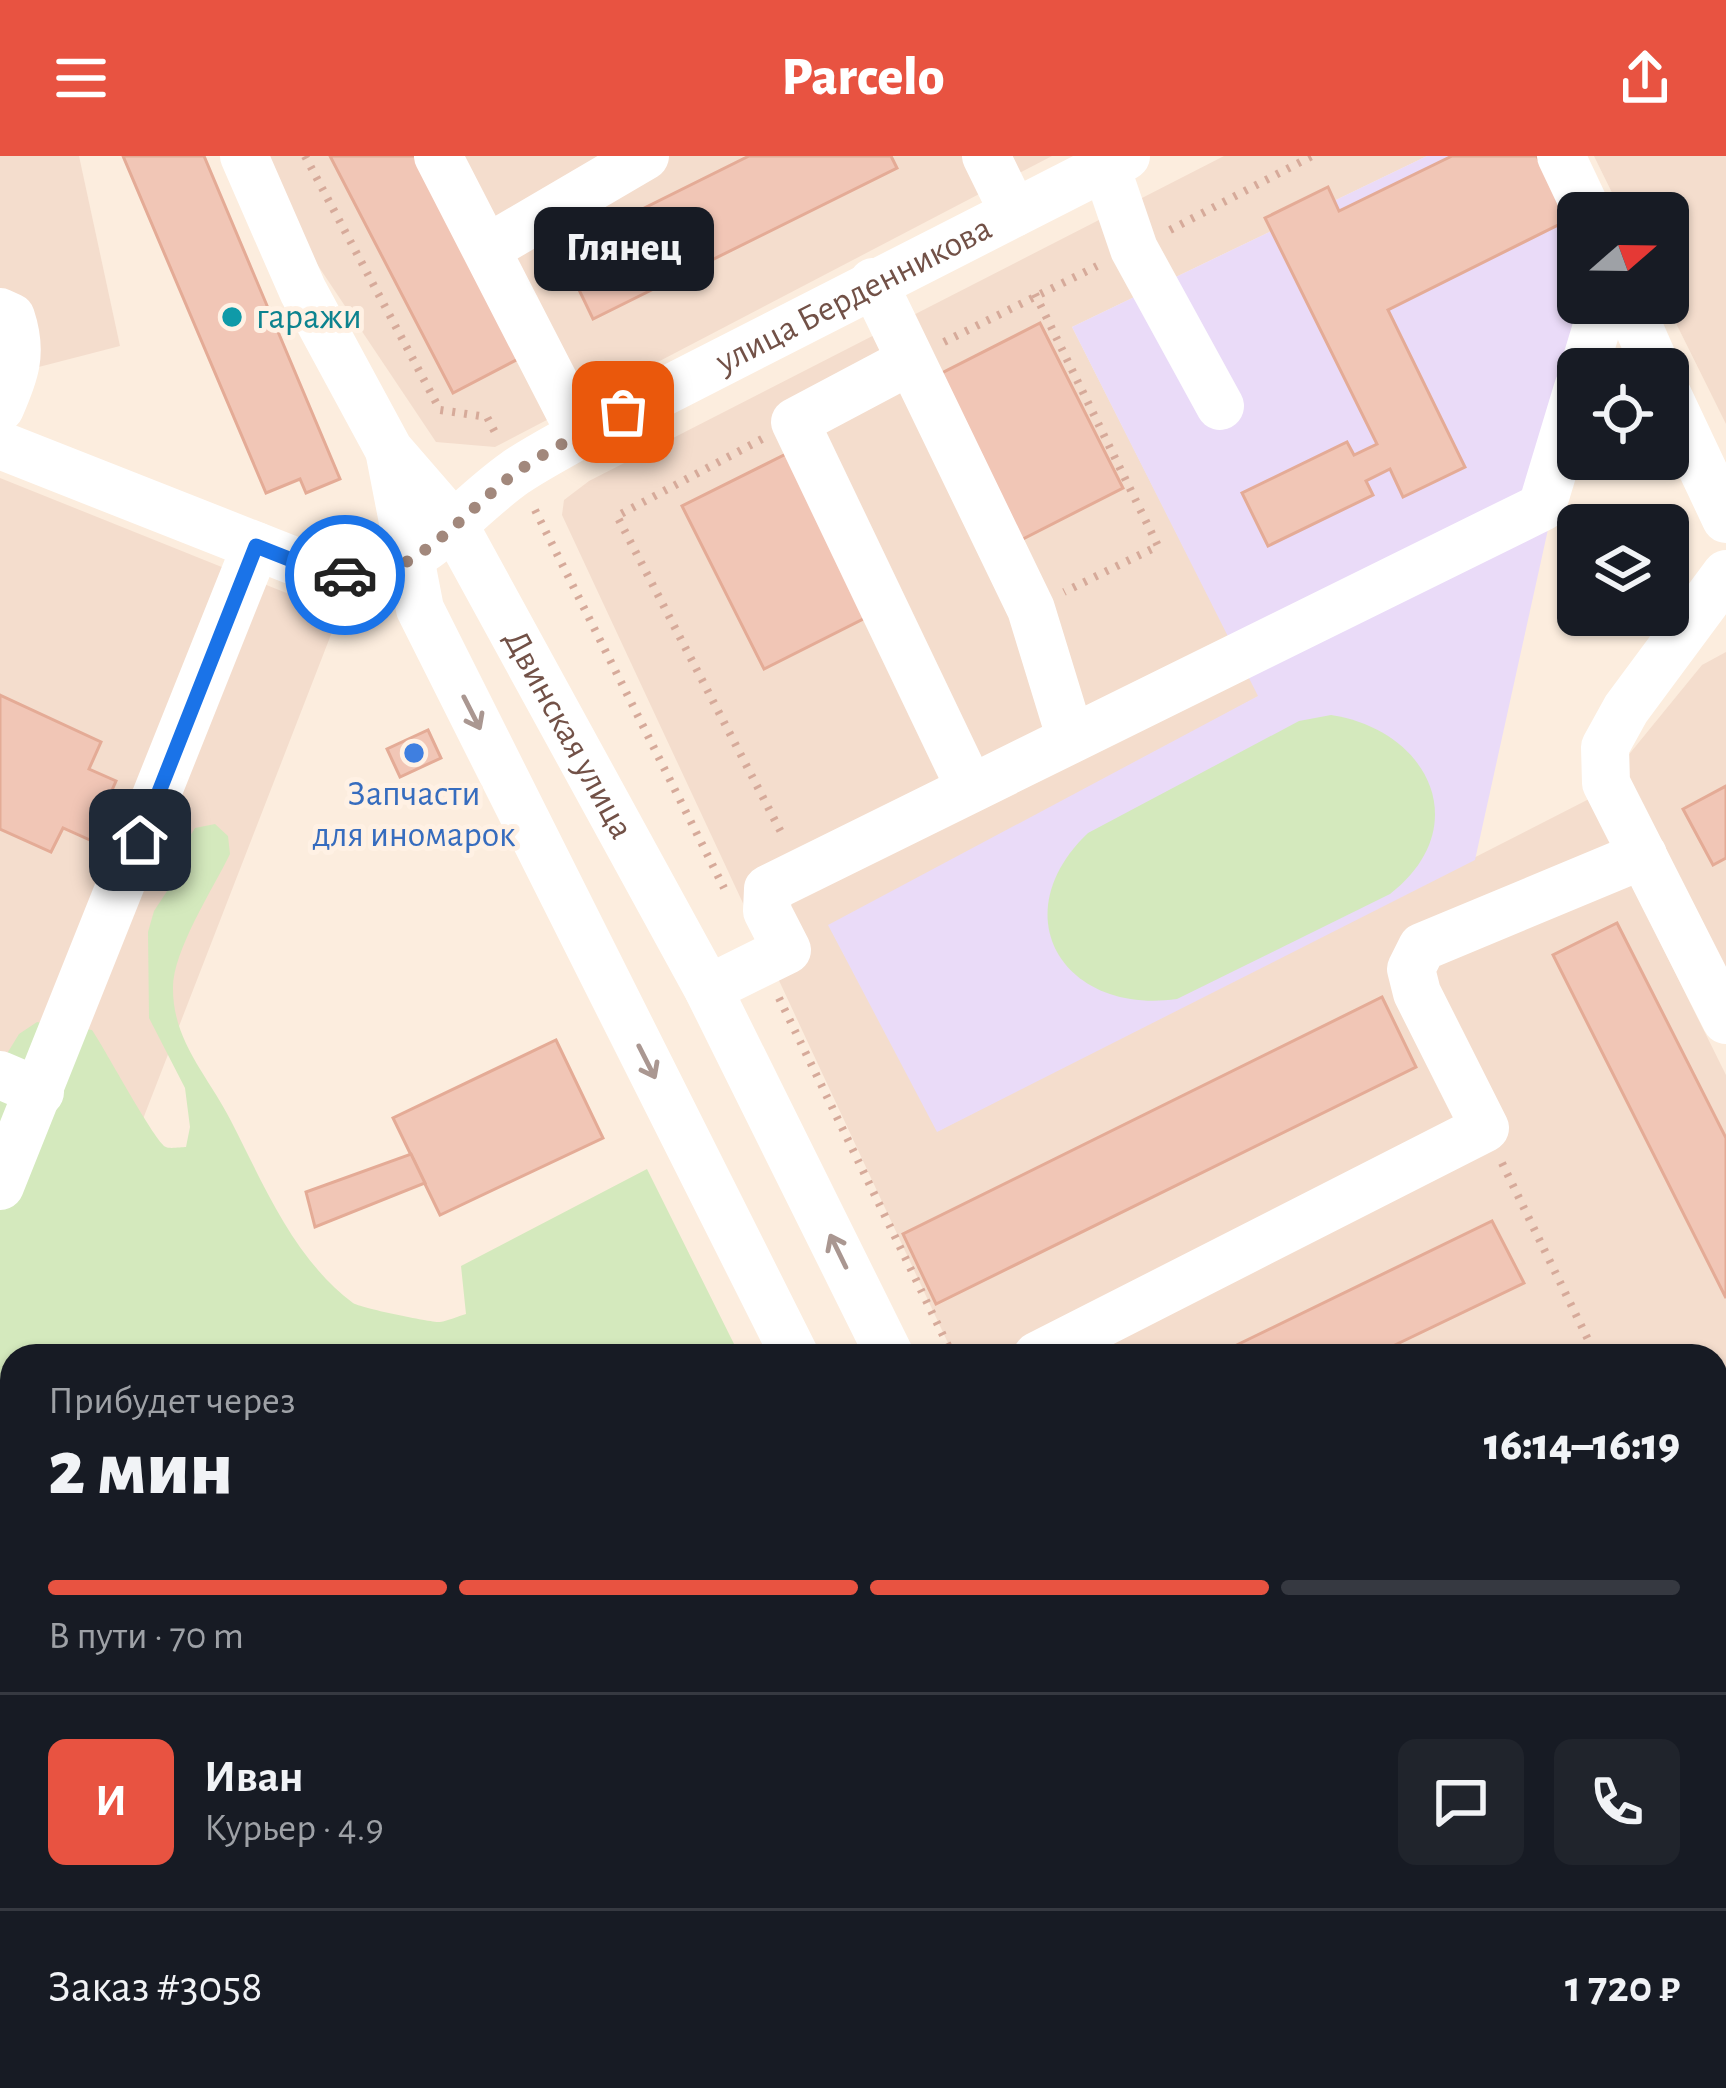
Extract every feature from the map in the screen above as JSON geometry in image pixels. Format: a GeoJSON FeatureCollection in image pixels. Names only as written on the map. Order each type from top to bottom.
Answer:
{"type":"FeatureCollection","features":[{"type":"Feature","properties":{"kind":"street","name":"Двинская улица"},"geometry":{"type":"LineString","coordinates":[[244,156],[303,291],[389,450],[454,525],[708,988],[884,1344]]}},
{"type":"Feature","properties":{"kind":"street"},"geometry":{"type":"LineString","coordinates":[[438,156],[581,434]]}},
{"type":"Feature","properties":{"kind":"street"},"geometry":{"type":"LineString","coordinates":[[488,248],[645,156]]}},
{"type":"Feature","properties":{"kind":"street"},"geometry":{"type":"LineString","coordinates":[[986,156],[1014,212]]}},
{"type":"Feature","properties":{"kind":"street"},"geometry":{"type":"LineString","coordinates":[[1561,156],[1578,192]]}},
{"type":"Feature","properties":{"kind":"street","name":"улица Берденникова"},"geometry":{"type":"LineString","coordinates":[[0,446],[317,570],[359,577],[411,558],[516,472],[581,434],[1116,161]]}},
{"type":"Feature","properties":{"kind":"street"},"geometry":{"type":"LineString","coordinates":[[1116,161],[1134,250],[1220,406]]}},
{"type":"Feature","properties":{"kind":"street"},"geometry":{"type":"LineString","coordinates":[[873,282],[1030,609],[1070,736]]}},
{"type":"Feature","properties":{"kind":"street"},"geometry":{"type":"LineString","coordinates":[[0,312],[11,317],[19,340],[18,366],[0,408]]}},
{"type":"Feature","properties":{"kind":"street"},"geometry":{"type":"LineString","coordinates":[[910,361],[795,422],[970,788]]}},
{"type":"Feature","properties":{"kind":"street"},"geometry":{"type":"LineString","coordinates":[[1689,441],[1726,519]]}},
{"type":"Feature","properties":{"kind":"street","name":"Двинская улица"},"geometry":{"type":"LineString","coordinates":[[389,450],[420,609],[789,1344]]}},
{"type":"Feature","properties":{"kind":"street"},"geometry":{"type":"LineString","coordinates":[[708,988],[787,950],[764,897],[802,873],[1070,736],[1542,507],[1557,457]]}},
{"type":"Feature","properties":{"kind":"street"},"geometry":{"type":"LineString","coordinates":[[0,1186],[20,1083],[256,546]]}},
{"type":"Feature","properties":{"kind":"street"},"geometry":{"type":"LineString","coordinates":[[1726,574],[1626,709],[1605,747],[1606,783],[1726,1020]]}},
{"type":"Feature","properties":{"kind":"street"},"geometry":{"type":"LineString","coordinates":[[1061,1344],[1485,1128],[1417,993],[1411,969],[1422,947],[1643,856]]}},
{"type":"Feature","properties":{"kind":"path"},"geometry":{"type":"LineString","coordinates":[[305,156],[440,410],[487,417],[516,472]]}},
{"type":"Feature","properties":{"kind":"path"},"geometry":{"type":"LineString","coordinates":[[1030,609],[1158,546],[1035,293]]}},
{"type":"Feature","properties":{"kind":"path"},"geometry":{"type":"LineString","coordinates":[[795,422],[617,515],[802,873]]}},
{"type":"Feature","properties":{"kind":"path"},"geometry":{"type":"LineString","coordinates":[[1485,1128],[1589,1344]]}},
{"type":"Feature","properties":{"kind":"shaded area"},"geometry":{"type":"Polygon","coordinates":[[[0,156],[79,156],[120,346],[0,377],[0,156]]]}},
{"type":"Feature","properties":{"kind":"shaded area"},"geometry":{"type":"Polygon","coordinates":[[[254,156],[1052,156],[495,447],[436,442],[258,176],[254,156]]]}},
{"type":"Feature","properties":{"kind":"shaded area"},"geometry":{"type":"Polygon","coordinates":[[[1224,156],[1427,156],[1072,327],[1259,696],[829,926],[938,1131],[1589,799],[1726,1075],[1726,1344],[948,1344],[562,515],[564,500],[589,481],[1224,156]]]}},
{"type":"Feature","properties":{"kind":"shaded area"},"geometry":{"type":"Polygon","coordinates":[[[1427,156],[1524,156],[1557,221],[1557,324],[1593,324],[1588,348],[1557,348],[1559,480],[1475,860],[937,1132],[828,925],[1258,696],[1072,327],[1427,156]]]}},
{"type":"Feature","properties":{"kind":"shaded area"},"geometry":{"type":"Polygon","coordinates":[[[1594,156],[1726,156],[1726,424],[1676,324],[1689,324],[1689,192],[1612,192],[1594,156]]]}},
{"type":"Feature","properties":{"kind":"shaded area"},"geometry":{"type":"Polygon","coordinates":[[[0,478],[339,614],[56,1344],[0,1344],[0,478]]]}},
{"type":"Feature","properties":{"kind":"shaded area"},"geometry":{"type":"Polygon","coordinates":[[[1726,652],[1726,975],[1622,763],[1702,665],[1726,652]]]}},
{"type":"Feature","properties":{"kind":"green space"},"geometry":{"type":"Polygon","coordinates":[[[1331,715],[1365,724],[1394,740],[1430,785],[1435,812],[1431,840],[1416,868],[1390,894],[1177,999],[1137,1000],[1103,991],[1076,975],[1057,953],[1048,926],[1050,896],[1062,864],[1088,833],[1299,721],[1331,715]]]}},
{"type":"Feature","properties":{"kind":"green space"},"geometry":{"type":"Polygon","coordinates":[[[215,824],[228,836],[230,854],[179,957],[173,989],[179,1026],[282,1220],[332,1285],[353,1303],[397,1315],[440,1322],[466,1314],[461,1266],[647,1169],[734,1344],[0,1344],[0,1065],[19,1034],[37,1022],[92,1030],[160,1142],[168,1148],[186,1147],[190,1127],[185,1088],[149,1018],[148,932],[154,911],[175,879],[175,861],[195,828],[215,824]]]}},
{"type":"Feature","properties":{"kind":"building","name":"гаражи"},"geometry":{"type":"Polygon","coordinates":[[[123,156],[204,156],[340,479],[306,493],[300,479],[266,493],[123,156]]]}},
{"type":"Feature","properties":{"kind":"building"},"geometry":{"type":"Polygon","coordinates":[[[330,156],[416,156],[520,358],[453,393],[330,156]]]}},
{"type":"Feature","properties":{"kind":"building"},"geometry":{"type":"Polygon","coordinates":[[[749,156],[891,156],[897,168],[593,319],[560,250],[749,156]]]}},
{"type":"Feature","properties":{"kind":"building"},"geometry":{"type":"Polygon","coordinates":[[[1452,156],[1537,156],[1557,197],[1557,226],[1388,310],[1465,467],[1403,497],[1390,469],[1366,481],[1373,495],[1268,546],[1242,493],[1347,442],[1354,455],[1377,444],[1265,218],[1328,187],[1339,211],[1452,156]]]}},
{"type":"Feature","properties":{"kind":"building"},"geometry":{"type":"Polygon","coordinates":[[[1040,323],[1123,488],[1019,541],[936,376],[1040,323]]]}},
{"type":"Feature","properties":{"kind":"building"},"geometry":{"type":"Polygon","coordinates":[[[792,451],[873,614],[764,669],[682,506],[792,451]]]}},
{"type":"Feature","properties":{"kind":"building"},"geometry":{"type":"Polygon","coordinates":[[[0,695],[101,742],[89,769],[116,781],[90,840],[63,828],[51,852],[0,829],[0,695]]]}},
{"type":"Feature","properties":{"kind":"building","name":"Запчасти для иномарок"},"geometry":{"type":"Polygon","coordinates":[[[428,730],[441,758],[400,777],[387,749],[428,730]]]}},
{"type":"Feature","properties":{"kind":"building"},"geometry":{"type":"Polygon","coordinates":[[[1726,786],[1726,858],[1713,865],[1683,809],[1726,786]]]}},
{"type":"Feature","properties":{"kind":"building"},"geometry":{"type":"Polygon","coordinates":[[[1617,923],[1726,1138],[1726,1298],[1553,955],[1617,923]]]}},
{"type":"Feature","properties":{"kind":"building"},"geometry":{"type":"Polygon","coordinates":[[[1382,997],[1416,1067],[936,1304],[903,1234],[1382,997]]]}},
{"type":"Feature","properties":{"kind":"building"},"geometry":{"type":"Polygon","coordinates":[[[556,1040],[603,1138],[440,1215],[393,1118],[556,1040]]]}},
{"type":"Feature","properties":{"kind":"building"},"geometry":{"type":"Polygon","coordinates":[[[411,1154],[425,1183],[315,1227],[306,1192],[411,1154]]]}},
{"type":"Feature","properties":{"kind":"building"},"geometry":{"type":"Polygon","coordinates":[[[1492,1221],[1524,1283],[1397,1344],[1239,1344],[1492,1221]]]}},
{"type":"Feature","properties":{"kind":"way so far"},"geometry":{"type":"LineString","coordinates":[[345,575],[359,577],[411,558],[516,472],[623,412]]}},
{"type":"Feature","properties":{"kind":"place","name":"гаражи"},"geometry":{"type":"Point","coordinates":[232,317]}},
{"type":"Feature","properties":{"kind":"place","name":"Глянец"},"geometry":{"type":"Point","coordinates":[623,412]}},
{"type":"Feature","properties":{"kind":"place","name":"Запчасти для иномарок"},"geometry":{"type":"Point","coordinates":[414,753]}},
{"type":"Feature","properties":{"kind":"route"},"geometry":{"type":"LineString","coordinates":[[140,840],[256,546],[317,570],[345,575]]}}]}
